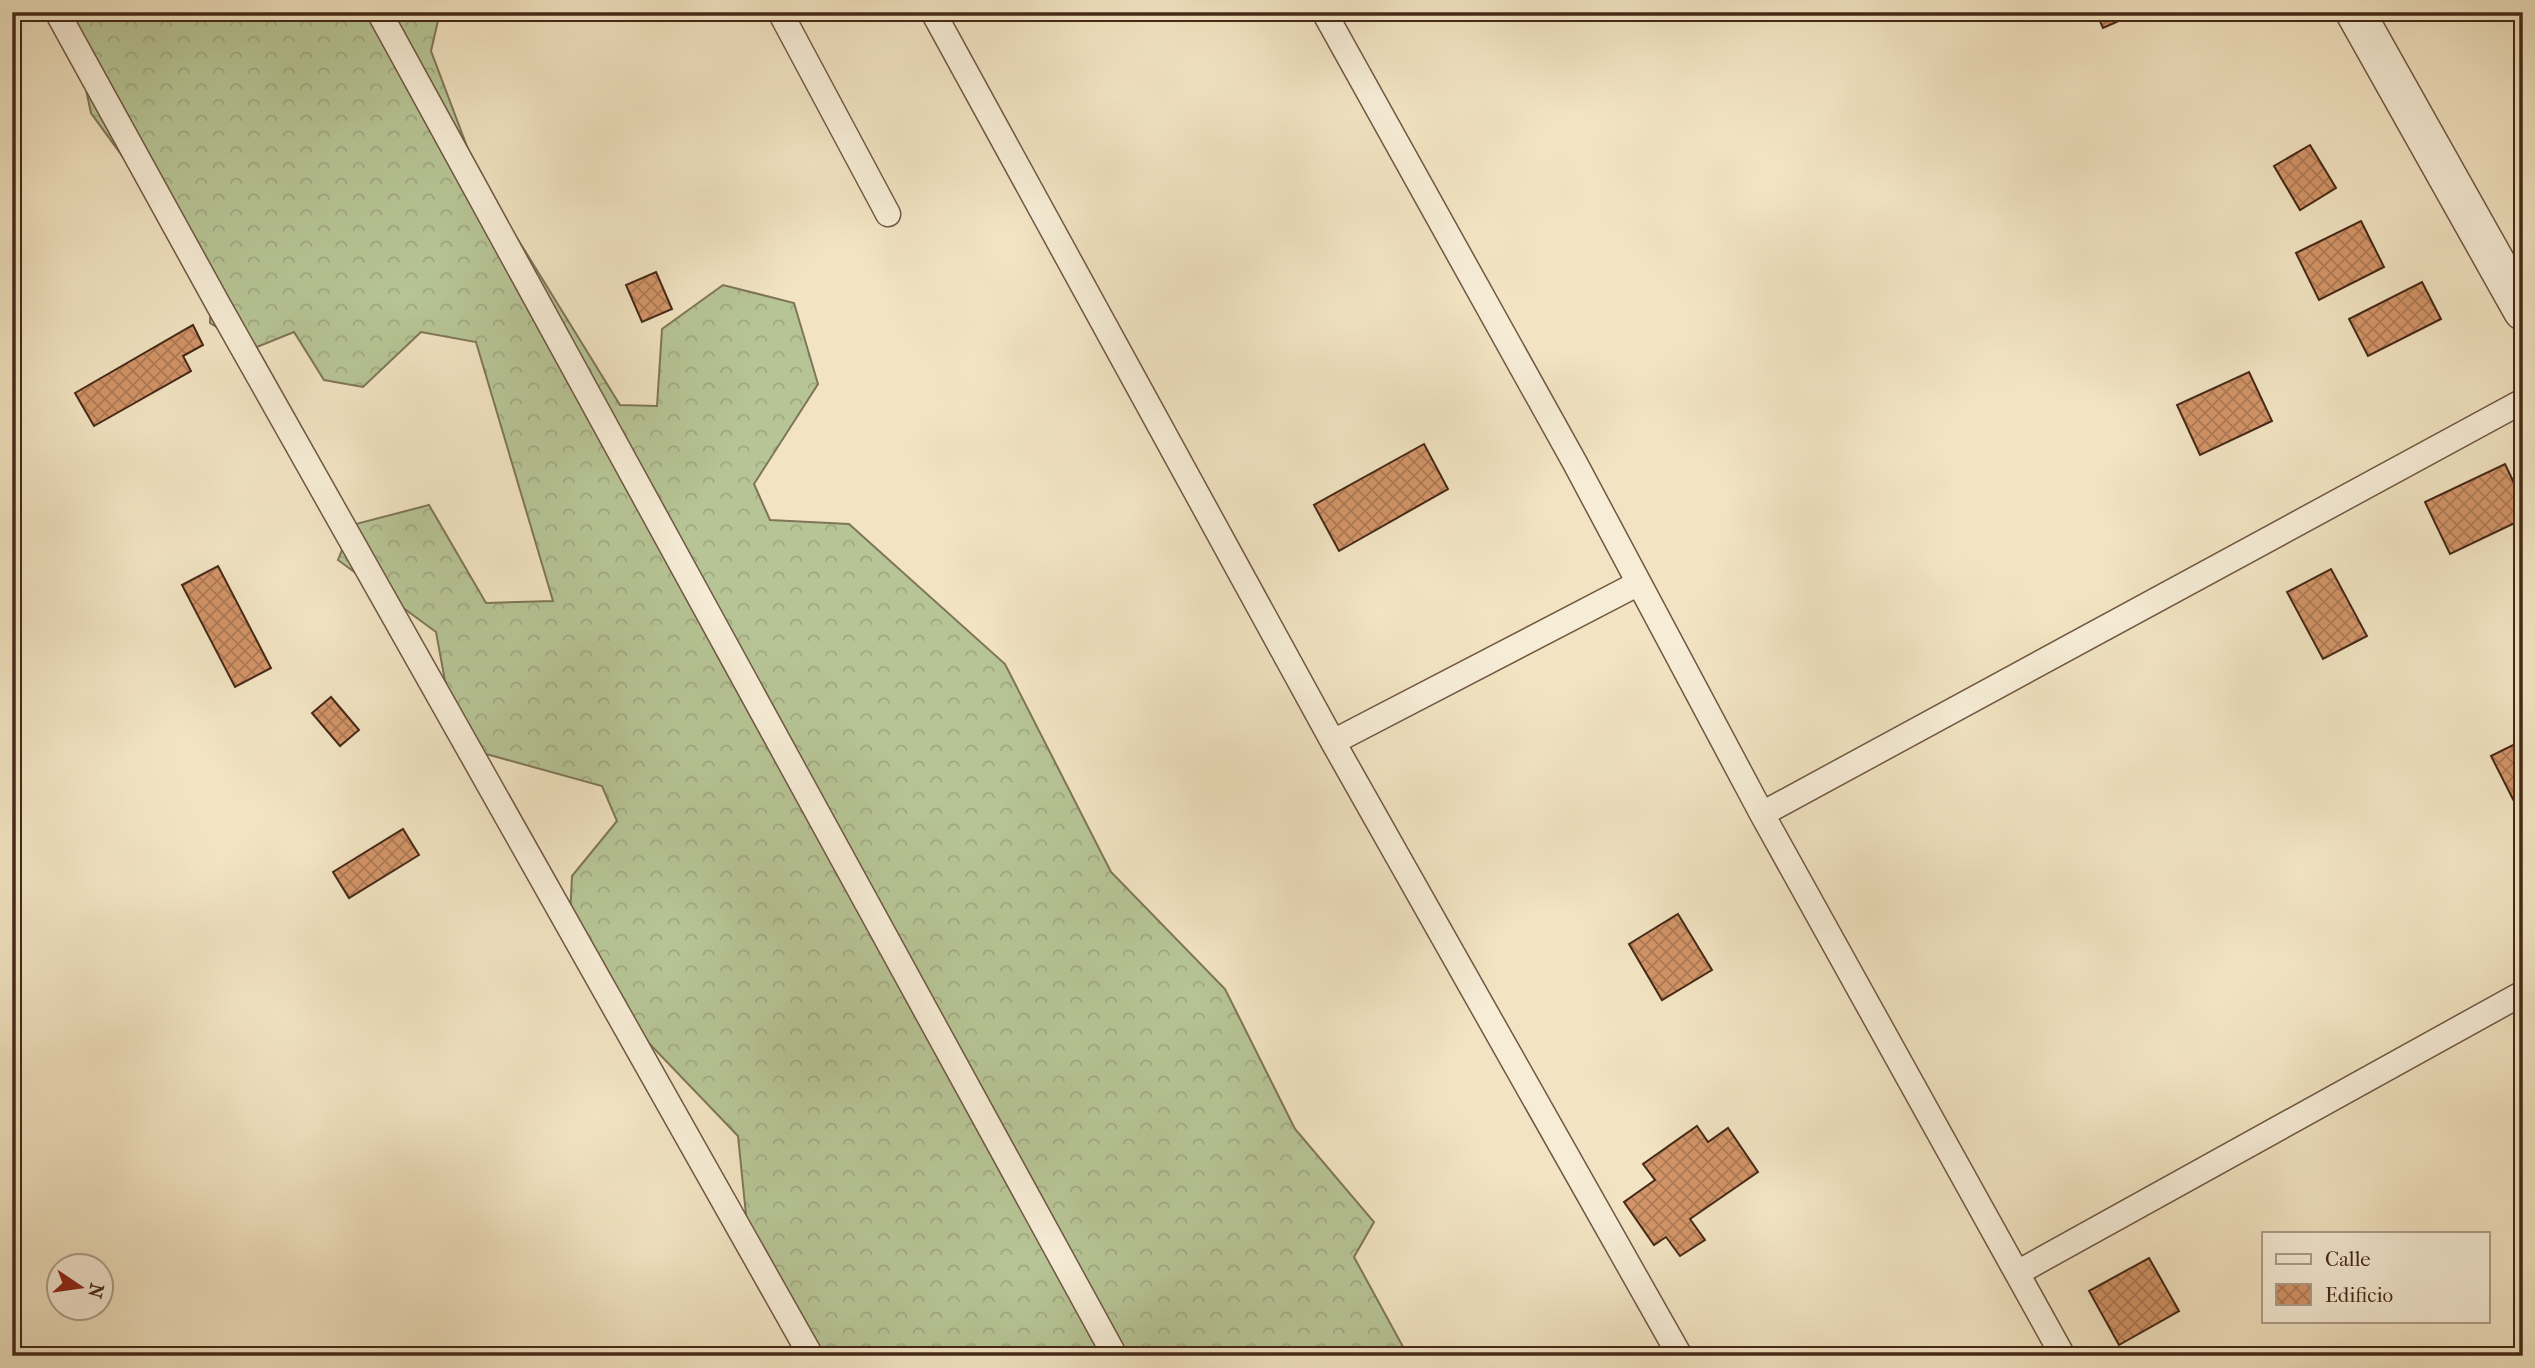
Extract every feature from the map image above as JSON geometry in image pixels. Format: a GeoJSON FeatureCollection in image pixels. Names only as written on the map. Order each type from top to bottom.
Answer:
{"type":"FeatureCollection","features":[{"type":"Feature","properties":{"kind":"street"},"geometry":{"type":"LineString","coordinates":[[2355,12],[2523,311]]}},
{"type":"Feature","properties":{"kind":"lane"},"geometry":{"type":"LineString","coordinates":[[57,12],[219,306],[811,1356]]}},
{"type":"Feature","properties":{"kind":"lane"},"geometry":{"type":"LineString","coordinates":[[379,12],[1115,1356]]}},
{"type":"Feature","properties":{"kind":"lane"},"geometry":{"type":"LineString","coordinates":[[780,12],[888,214]]}},
{"type":"Feature","properties":{"kind":"lane"},"geometry":{"type":"LineString","coordinates":[[933,12],[1333,742],[1679,1356]]}},
{"type":"Feature","properties":{"kind":"lane"},"geometry":{"type":"LineString","coordinates":[[1324,12],[1575,463],[1762,814],[2063,1356]]}},
{"type":"Feature","properties":{"kind":"lane"},"geometry":{"type":"LineString","coordinates":[[1762,814],[2523,401]]}},
{"type":"Feature","properties":{"kind":"lane"},"geometry":{"type":"LineString","coordinates":[[1333,742],[1639,583]]}},
{"type":"Feature","properties":{"kind":"lane"},"geometry":{"type":"LineString","coordinates":[[2017,1273],[2523,993]]}},
{"type":"Feature","properties":{"kind":"green space"},"geometry":{"type":"Polygon","coordinates":[[[35,12],[440,12],[431,51],[477,173],[620,405],[657,406],[662,329],[723,285],[794,303],[818,384],[754,484],[770,520],[849,524],[1005,664],[1111,872],[1225,989],[1295,1129],[1374,1222],[1354,1257],[1408,1356],[838,1356],[811,1347],[751,1264],[738,1136],[597,989],[570,916],[572,876],[617,821],[602,786],[457,746],[436,632],[338,560],[352,525],[429,505],[486,603],[553,601],[476,342],[421,332],[363,387],[324,380],[294,332],[252,349],[210,323],[211,278],[91,113],[75,38],[35,12]]]}},
{"type":"Feature","properties":{"kind":"building"},"geometry":{"type":"Polygon","coordinates":[[[2096,12],[2139,12],[2103,28],[2096,12]]]}},
{"type":"Feature","properties":{"kind":"building"},"geometry":{"type":"Polygon","coordinates":[[[2310,145],[2336,188],[2300,210],[2274,166],[2310,145]]]}},
{"type":"Feature","properties":{"kind":"building"},"geometry":{"type":"Polygon","coordinates":[[[2361,221],[2384,267],[2319,300],[2296,253],[2361,221]]]}},
{"type":"Feature","properties":{"kind":"building"},"geometry":{"type":"Polygon","coordinates":[[[656,272],[672,309],[642,322],[626,285],[656,272]]]}},
{"type":"Feature","properties":{"kind":"building"},"geometry":{"type":"Polygon","coordinates":[[[2422,282],[2441,319],[2368,356],[2349,319],[2422,282]]]}},
{"type":"Feature","properties":{"kind":"building"},"geometry":{"type":"Polygon","coordinates":[[[193,325],[203,345],[183,356],[191,371],[94,426],[75,393],[193,325]]]}},
{"type":"Feature","properties":{"kind":"building"},"geometry":{"type":"Polygon","coordinates":[[[2249,372],[2272,421],[2200,455],[2177,405],[2249,372]]]}},
{"type":"Feature","properties":{"kind":"building"},"geometry":{"type":"Polygon","coordinates":[[[1424,444],[1448,489],[1339,551],[1314,505],[1424,444]]]}},
{"type":"Feature","properties":{"kind":"building"},"geometry":{"type":"Polygon","coordinates":[[[2505,464],[2523,502],[2523,519],[2450,554],[2425,502],[2505,464]]]}},
{"type":"Feature","properties":{"kind":"building"},"geometry":{"type":"Polygon","coordinates":[[[218,566],[271,668],[235,687],[182,585],[218,566]]]}},
{"type":"Feature","properties":{"kind":"building"},"geometry":{"type":"Polygon","coordinates":[[[2331,569],[2367,636],[2323,659],[2287,592],[2331,569]]]}},
{"type":"Feature","properties":{"kind":"building"},"geometry":{"type":"Polygon","coordinates":[[[331,697],[359,730],[340,746],[312,713],[331,697]]]}},
{"type":"Feature","properties":{"kind":"building"},"geometry":{"type":"Polygon","coordinates":[[[2523,740],[2523,814],[2521,815],[2491,756],[2523,740]]]}},
{"type":"Feature","properties":{"kind":"building"},"geometry":{"type":"Polygon","coordinates":[[[403,829],[419,855],[349,898],[333,872],[403,829]]]}},
{"type":"Feature","properties":{"kind":"building"},"geometry":{"type":"Polygon","coordinates":[[[1678,914],[1712,970],[1662,1000],[1629,944],[1678,914]]]}},
{"type":"Feature","properties":{"kind":"building"},"geometry":{"type":"Polygon","coordinates":[[[1697,1126],[1708,1142],[1728,1128],[1758,1172],[1690,1219],[1705,1240],[1680,1256],[1666,1237],[1654,1245],[1624,1202],[1655,1180],[1643,1164],[1697,1126]]]}},
{"type":"Feature","properties":{"kind":"building"},"geometry":{"type":"Polygon","coordinates":[[[2149,1258],[2179,1311],[2119,1345],[2089,1291],[2149,1258]]]}}]}
